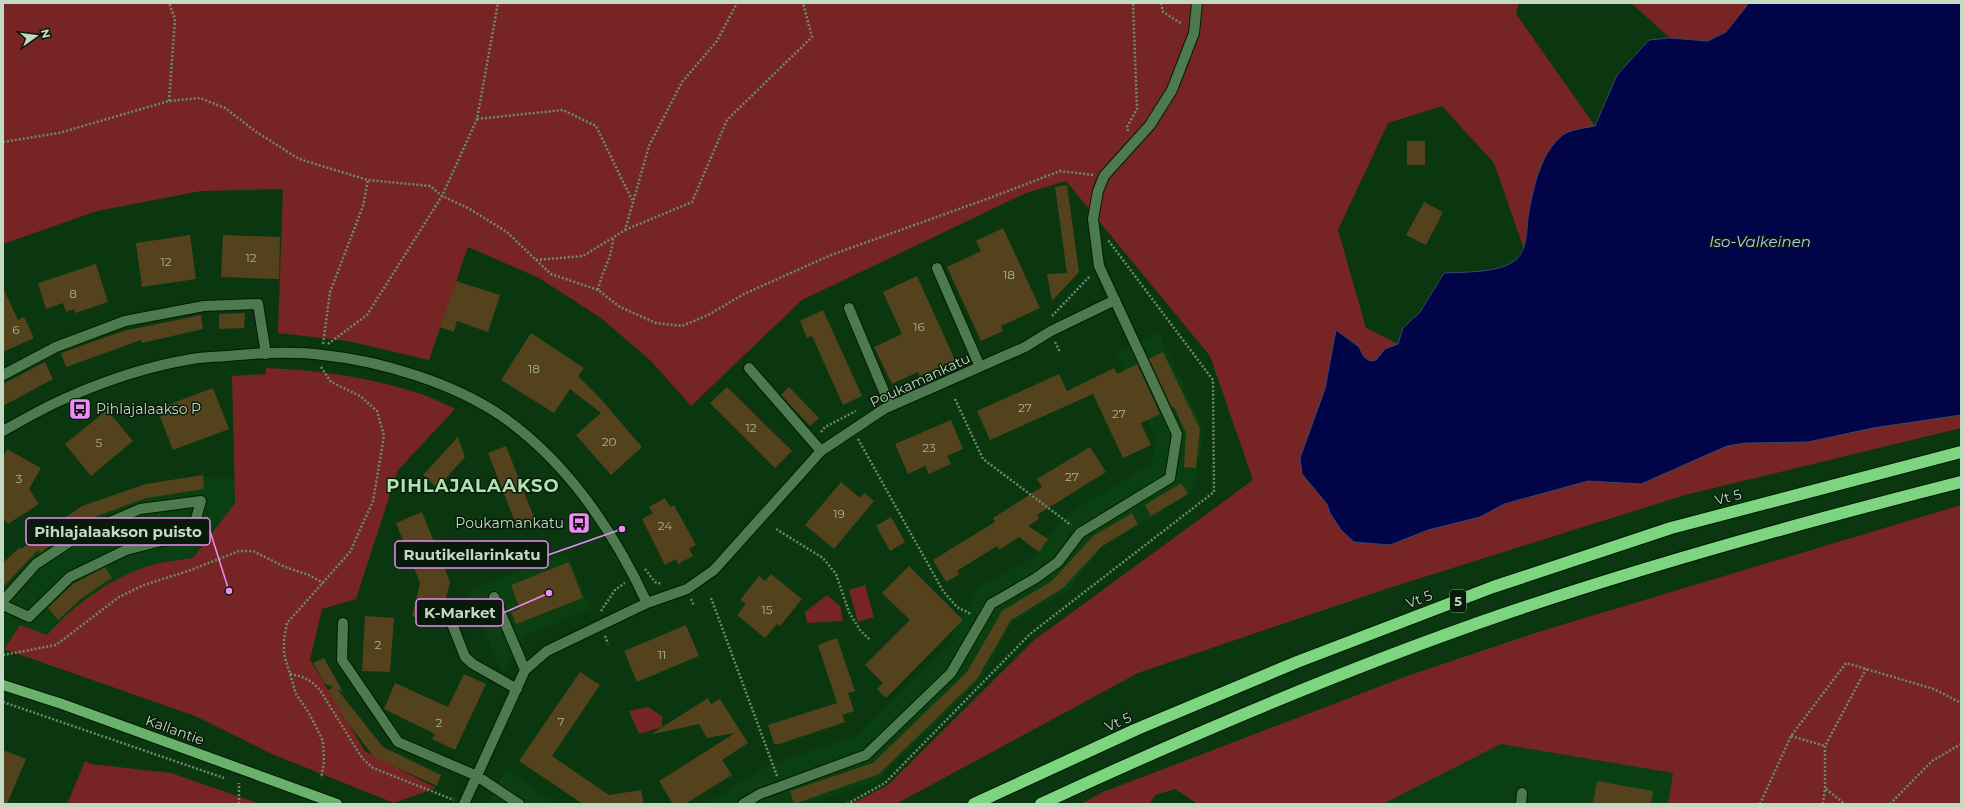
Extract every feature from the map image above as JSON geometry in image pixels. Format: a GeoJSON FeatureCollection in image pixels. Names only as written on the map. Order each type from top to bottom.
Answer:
{"type":"FeatureCollection","features":[{"type":"Feature","properties":{"kind":"highway","name":"Vt 5"},"geometry":{"type":"LineString","coordinates":[[974,804],[1137,729],[1289,665],[1493,587],[1671,528],[1961,452]]}},
{"type":"Feature","properties":{"kind":"highway","name":"5"},"geometry":{"type":"LineString","coordinates":[[1041,804],[1150,753],[1308,687],[1503,614],[1679,558],[1961,482]]}},
{"type":"Feature","properties":{"kind":"main road","name":"Kallantie"},"geometry":{"type":"LineString","coordinates":[[3,685],[62,704],[337,804]]}},
{"type":"Feature","properties":{"kind":"street"},"geometry":{"type":"LineString","coordinates":[[743,804],[760,794],[866,754],[951,673],[991,604],[1036,578],[1058,562],[1080,533],[1170,478],[1177,434],[1099,266],[1092,219],[1098,191],[1104,176],[1150,125],[1172,90],[1194,33],[1197,3]]}},
{"type":"Feature","properties":{"kind":"street"},"geometry":{"type":"LineString","coordinates":[[937,268],[980,367]]}},
{"type":"Feature","properties":{"kind":"street","name":"Poukamankatu"},"geometry":{"type":"LineString","coordinates":[[464,804],[525,670],[547,651],[647,603],[687,590],[714,570],[821,451],[890,406],[1025,347],[1051,330],[1115,300]]}},
{"type":"Feature","properties":{"kind":"street"},"geometry":{"type":"LineString","coordinates":[[3,375],[56,347],[125,321],[204,306],[258,304],[266,354]]}},
{"type":"Feature","properties":{"kind":"street"},"geometry":{"type":"LineString","coordinates":[[849,308],[890,406]]}},
{"type":"Feature","properties":{"kind":"street"},"geometry":{"type":"LineString","coordinates":[[3,431],[64,399],[111,381],[193,359],[325,350],[445,385],[502,417],[542,452],[585,496],[602,521],[635,577],[647,603]]}},
{"type":"Feature","properties":{"kind":"street"},"geometry":{"type":"LineString","coordinates":[[749,368],[821,451]]}},
{"type":"Feature","properties":{"kind":"street"},"geometry":{"type":"LineString","coordinates":[[3,601],[36,564],[80,535],[140,509],[201,501],[192,533],[126,550],[70,576],[29,617],[3,604]]}},
{"type":"Feature","properties":{"kind":"street"},"geometry":{"type":"LineString","coordinates":[[494,597],[525,670]]}},
{"type":"Feature","properties":{"kind":"street"},"geometry":{"type":"LineString","coordinates":[[449,616],[465,657],[473,664],[517,689]]}},
{"type":"Feature","properties":{"kind":"street"},"geometry":{"type":"LineString","coordinates":[[343,623],[342,660],[398,742],[477,776],[519,804]]}},
{"type":"Feature","properties":{"kind":"street"},"geometry":{"type":"LineString","coordinates":[[1521,804],[1522,793]]}},
{"type":"Feature","properties":{"kind":"path"},"geometry":{"type":"LineString","coordinates":[[168,101],[175,19],[169,3]]}},
{"type":"Feature","properties":{"kind":"path"},"geometry":{"type":"LineString","coordinates":[[325,350],[368,315],[442,196],[477,118],[498,3]]}},
{"type":"Feature","properties":{"kind":"path"},"geometry":{"type":"LineString","coordinates":[[625,230],[649,146],[682,82],[717,41],[737,3]]}},
{"type":"Feature","properties":{"kind":"path"},"geometry":{"type":"LineString","coordinates":[[536,260],[583,256],[625,230],[692,202],[727,120],[812,37],[804,3]]}},
{"type":"Feature","properties":{"kind":"path"},"geometry":{"type":"LineString","coordinates":[[1131,145],[1127,127],[1137,109],[1133,3]]}},
{"type":"Feature","properties":{"kind":"path"},"geometry":{"type":"LineString","coordinates":[[1161,3],[1164,12],[1194,33]]}},
{"type":"Feature","properties":{"kind":"path"},"geometry":{"type":"LineString","coordinates":[[3,142],[59,133],[168,101],[200,98],[226,108],[255,131],[299,159],[368,180],[430,186],[442,196],[468,208],[507,232],[551,274],[598,290],[620,307],[656,322],[682,326],[708,315],[744,294],[831,255],[996,196],[1060,171],[1104,176]]}},
{"type":"Feature","properties":{"kind":"path"},"geometry":{"type":"LineString","coordinates":[[477,118],[562,110],[596,126],[633,200]]}},
{"type":"Feature","properties":{"kind":"path"},"geometry":{"type":"LineString","coordinates":[[321,778],[324,762],[323,741],[309,713],[296,694],[284,654],[284,639],[287,623],[300,606],[323,583],[350,552],[373,501],[384,436],[377,411],[360,396],[331,382],[321,368],[325,350],[330,292],[363,206],[368,180]]}},
{"type":"Feature","properties":{"kind":"path"},"geometry":{"type":"LineString","coordinates":[[598,290],[600,278],[612,253],[613,238]]}},
{"type":"Feature","properties":{"kind":"path"},"geometry":{"type":"LineString","coordinates":[[1050,317],[1099,266]]}},
{"type":"Feature","properties":{"kind":"path"},"geometry":{"type":"LineString","coordinates":[[955,399],[983,459],[1080,533]]}},
{"type":"Feature","properties":{"kind":"path"},"geometry":{"type":"LineString","coordinates":[[813,442],[825,427],[860,409]]}},
{"type":"Feature","properties":{"kind":"path"},"geometry":{"type":"LineString","coordinates":[[859,442],[942,591],[957,607],[983,620]]}},
{"type":"Feature","properties":{"kind":"path"},"geometry":{"type":"LineString","coordinates":[[776,529],[823,558],[836,574],[849,612],[860,630],[870,640]]}},
{"type":"Feature","properties":{"kind":"path"},"geometry":{"type":"LineString","coordinates":[[3,655],[56,645],[119,597],[144,585],[191,570],[239,551],[254,550],[285,568],[309,575],[323,583]]}},
{"type":"Feature","properties":{"kind":"path"},"geometry":{"type":"LineString","coordinates":[[642,563],[655,582],[665,585]]}},
{"type":"Feature","properties":{"kind":"path"},"geometry":{"type":"LineString","coordinates":[[710,598],[781,786]]}},
{"type":"Feature","properties":{"kind":"path"},"geometry":{"type":"LineString","coordinates":[[1760,804],[1791,736],[1846,663],[1934,689],[1961,703]]}},
{"type":"Feature","properties":{"kind":"path"},"geometry":{"type":"LineString","coordinates":[[1823,804],[1826,788],[1825,746],[1866,669]]}},
{"type":"Feature","properties":{"kind":"path"},"geometry":{"type":"LineString","coordinates":[[290,674],[299,675],[311,680],[320,690],[362,758],[373,768],[452,799]]}},
{"type":"Feature","properties":{"kind":"path"},"geometry":{"type":"LineString","coordinates":[[3,702],[246,786]]}},
{"type":"Feature","properties":{"kind":"path"},"geometry":{"type":"LineString","coordinates":[[1791,736],[1825,746]]}},
{"type":"Feature","properties":{"kind":"path"},"geometry":{"type":"LineString","coordinates":[[1890,804],[1932,761],[1961,744]]}},
{"type":"Feature","properties":{"kind":"path"},"geometry":{"type":"LineString","coordinates":[[239,783],[239,804]]}},
{"type":"Feature","properties":{"kind":"path"},"geometry":{"type":"LineString","coordinates":[[1826,788],[1845,804]]}},
{"type":"Feature","properties":{"kind":"shaded area"},"geometry":{"type":"Polygon","coordinates":[[[3,3],[1519,3],[1516,14],[1595,126],[1566,133],[1553,146],[1545,159],[1538,173],[1530,204],[1524,249],[1494,163],[1442,106],[1388,123],[1338,230],[1366,328],[1398,344],[1385,349],[1376,360],[1371,361],[1364,357],[1359,347],[1336,331],[1325,389],[1300,458],[1302,474],[1327,504],[1330,513],[1341,530],[1354,542],[1390,545],[1428,530],[1480,517],[1504,504],[1588,481],[1641,484],[1727,446],[1746,443],[1808,442],[1873,428],[1961,415],[1961,428],[1685,495],[1389,588],[1138,673],[896,804],[851,804],[888,785],[1033,641],[1253,480],[1210,356],[1066,181],[1026,193],[802,300],[691,406],[651,361],[601,318],[539,278],[468,247],[429,360],[348,341],[278,333],[283,189],[201,191],[97,211],[3,244],[3,3]]]}},
{"type":"Feature","properties":{"kind":"shaded area"},"geometry":{"type":"Polygon","coordinates":[[[1631,3],[1749,3],[1726,32],[1708,41],[1670,38],[1631,3]]]}},
{"type":"Feature","properties":{"kind":"shaded area"},"geometry":{"type":"Polygon","coordinates":[[[1159,333],[1204,430],[1194,491],[1099,550],[1069,590],[1012,622],[982,678],[877,781],[808,804],[707,804],[766,766],[856,736],[945,650],[978,588],[1036,555],[1067,515],[1152,463],[1156,437],[1116,353],[1159,333]]]}},
{"type":"Feature","properties":{"kind":"shaded area"},"geometry":{"type":"Polygon","coordinates":[[[266,368],[304,370],[343,375],[381,383],[423,395],[455,409],[398,470],[356,599],[322,609],[310,660],[365,751],[436,788],[394,803],[272,754],[195,716],[4,649],[20,625],[47,635],[70,612],[83,602],[111,583],[126,575],[156,564],[193,558],[235,503],[232,376],[266,374],[266,368]]]}},
{"type":"Feature","properties":{"kind":"shaded area"},"geometry":{"type":"Polygon","coordinates":[[[195,477],[234,477],[235,503],[193,558],[156,564],[112,583],[83,601],[57,623],[47,635],[20,625],[3,649],[3,565],[14,554],[44,530],[82,508],[118,492],[162,482],[195,477]]]}},
{"type":"Feature","properties":{"kind":"shaded area"},"geometry":{"type":"Polygon","coordinates":[[[1961,505],[1961,804],[1668,804],[1673,773],[1501,744],[1383,804],[1198,804],[1175,789],[1155,795],[1149,804],[1081,804],[1103,792],[1407,676],[1538,632],[1961,505]]]}},
{"type":"Feature","properties":{"kind":"shaded area"},"geometry":{"type":"Polygon","coordinates":[[[566,552],[590,609],[522,637],[503,676],[468,591],[566,552]]]}},
{"type":"Feature","properties":{"kind":"shaded area"},"geometry":{"type":"Polygon","coordinates":[[[865,585],[874,617],[858,622],[849,590],[865,585]]]}},
{"type":"Feature","properties":{"kind":"shaded area"},"geometry":{"type":"Polygon","coordinates":[[[827,595],[840,606],[843,621],[807,623],[805,612],[827,595]]]}},
{"type":"Feature","properties":{"kind":"shaded area"},"geometry":{"type":"Polygon","coordinates":[[[648,707],[662,716],[662,727],[639,734],[629,711],[648,707]]]}},
{"type":"Feature","properties":{"kind":"shaded area"},"geometry":{"type":"Polygon","coordinates":[[[1501,744],[1673,773],[1668,804],[1383,804],[1501,744]]]}},
{"type":"Feature","properties":{"kind":"shaded area"},"geometry":{"type":"Polygon","coordinates":[[[85,761],[91,764],[171,773],[260,804],[67,804],[85,761]]]}},
{"type":"Feature","properties":{"kind":"shaded area"},"geometry":{"type":"Polygon","coordinates":[[[506,768],[555,804],[489,804],[506,768]]]}},
{"type":"Feature","properties":{"kind":"water","name":"Iso-Valkeinen"},"geometry":{"type":"Polygon","coordinates":[[[1749,3],[1961,3],[1961,415],[1873,428],[1808,442],[1746,443],[1727,446],[1641,484],[1588,481],[1504,504],[1480,517],[1428,530],[1390,545],[1354,542],[1341,530],[1330,513],[1327,504],[1302,474],[1300,458],[1325,389],[1336,330],[1359,347],[1364,357],[1370,361],[1376,360],[1385,349],[1398,344],[1403,328],[1420,312],[1444,273],[1489,270],[1506,266],[1513,262],[1522,252],[1526,239],[1528,218],[1536,180],[1549,150],[1555,142],[1570,131],[1595,126],[1617,75],[1649,40],[1670,38],[1708,41],[1726,32],[1749,3]]]}},
{"type":"Feature","properties":{"kind":"building"},"geometry":{"type":"Polygon","coordinates":[[[1407,141],[1425,141],[1425,165],[1407,165],[1407,141]]]}},
{"type":"Feature","properties":{"kind":"building"},"geometry":{"type":"Polygon","coordinates":[[[1067,185],[1079,272],[1052,301],[1047,274],[1067,273],[1055,187],[1067,185]]]}},
{"type":"Feature","properties":{"kind":"building"},"geometry":{"type":"Polygon","coordinates":[[[1424,202],[1443,212],[1426,245],[1406,235],[1424,202]]]}},
{"type":"Feature","properties":{"kind":"building"},"geometry":{"type":"Polygon","coordinates":[[[1003,228],[1040,308],[1001,326],[1003,331],[981,341],[947,267],[981,251],[976,241],[1003,228]]]}},
{"type":"Feature","properties":{"kind":"building"},"geometry":{"type":"Polygon","coordinates":[[[190,235],[196,279],[142,287],[136,243],[190,235]]]}},
{"type":"Feature","properties":{"kind":"building"},"geometry":{"type":"Polygon","coordinates":[[[223,235],[280,237],[279,279],[221,277],[223,235]]]}},
{"type":"Feature","properties":{"kind":"building"},"geometry":{"type":"Polygon","coordinates":[[[96,264],[108,302],[75,313],[74,309],[66,312],[63,303],[46,309],[38,283],[96,264]]]}},
{"type":"Feature","properties":{"kind":"building"},"geometry":{"type":"Polygon","coordinates":[[[917,276],[955,360],[920,376],[918,372],[892,384],[874,347],[902,334],[883,292],[917,276]]]}},
{"type":"Feature","properties":{"kind":"building"},"geometry":{"type":"Polygon","coordinates":[[[456,281],[500,295],[488,332],[457,321],[454,332],[440,327],[456,281]]]}},
{"type":"Feature","properties":{"kind":"building"},"geometry":{"type":"Polygon","coordinates":[[[3,288],[18,320],[24,317],[34,338],[3,352],[3,288]]]}},
{"type":"Feature","properties":{"kind":"building"},"geometry":{"type":"Polygon","coordinates":[[[823,310],[862,396],[843,405],[812,336],[807,338],[800,321],[823,310]]]}},
{"type":"Feature","properties":{"kind":"building"},"geometry":{"type":"Polygon","coordinates":[[[245,313],[244,328],[219,329],[219,314],[245,313]]]}},
{"type":"Feature","properties":{"kind":"building"},"geometry":{"type":"Polygon","coordinates":[[[201,315],[203,329],[142,343],[141,340],[66,367],[61,353],[123,331],[201,315]]]}},
{"type":"Feature","properties":{"kind":"building"},"geometry":{"type":"Polygon","coordinates":[[[531,333],[584,368],[578,376],[599,397],[642,447],[611,475],[576,435],[601,413],[570,389],[554,413],[501,380],[531,333]]]}},
{"type":"Feature","properties":{"kind":"building"},"geometry":{"type":"Polygon","coordinates":[[[1163,352],[1200,429],[1196,468],[1184,467],[1186,433],[1174,407],[1172,408],[1149,359],[1163,352]]]}},
{"type":"Feature","properties":{"kind":"building"},"geometry":{"type":"Polygon","coordinates":[[[45,362],[53,379],[3,406],[3,384],[45,362]]]}},
{"type":"Feature","properties":{"kind":"building"},"geometry":{"type":"Polygon","coordinates":[[[1137,364],[1160,414],[1141,423],[1151,445],[1123,458],[1093,394],[990,440],[977,411],[1059,374],[1067,391],[1114,368],[1117,374],[1137,364]]]}},
{"type":"Feature","properties":{"kind":"building"},"geometry":{"type":"Polygon","coordinates":[[[727,387],[792,451],[775,468],[710,403],[727,387]]]}},
{"type":"Feature","properties":{"kind":"building"},"geometry":{"type":"Polygon","coordinates":[[[789,387],[819,418],[810,426],[781,395],[789,387]]]}},
{"type":"Feature","properties":{"kind":"building"},"geometry":{"type":"Polygon","coordinates":[[[213,388],[229,429],[173,450],[157,409],[213,388]]]}},
{"type":"Feature","properties":{"kind":"building"},"geometry":{"type":"Polygon","coordinates":[[[107,410],[133,441],[91,476],[65,444],[107,410]]]}},
{"type":"Feature","properties":{"kind":"building"},"geometry":{"type":"Polygon","coordinates":[[[951,420],[963,449],[947,456],[951,464],[929,474],[925,466],[908,474],[895,444],[951,420]]]}},
{"type":"Feature","properties":{"kind":"building"},"geometry":{"type":"Polygon","coordinates":[[[458,437],[465,457],[437,488],[423,475],[458,437]]]}},
{"type":"Feature","properties":{"kind":"building"},"geometry":{"type":"Polygon","coordinates":[[[506,446],[535,520],[517,527],[488,453],[506,446]]]}},
{"type":"Feature","properties":{"kind":"building"},"geometry":{"type":"Polygon","coordinates":[[[1090,447],[1106,472],[1037,515],[1039,519],[1028,526],[1048,539],[1039,552],[1019,537],[999,550],[997,546],[957,571],[960,574],[946,582],[933,560],[995,522],[993,518],[1042,487],[1037,479],[1090,447]]]}},
{"type":"Feature","properties":{"kind":"building"},"geometry":{"type":"Polygon","coordinates":[[[7,449],[41,468],[29,489],[39,504],[8,524],[3,517],[3,457],[7,449]]]}},
{"type":"Feature","properties":{"kind":"building"},"geometry":{"type":"Polygon","coordinates":[[[203,475],[204,489],[146,498],[89,519],[40,553],[38,550],[3,587],[3,563],[20,547],[21,549],[82,506],[146,484],[203,475]]]}},
{"type":"Feature","properties":{"kind":"building"},"geometry":{"type":"Polygon","coordinates":[[[841,482],[860,498],[864,493],[874,501],[834,549],[805,525],[841,482]]]}},
{"type":"Feature","properties":{"kind":"building"},"geometry":{"type":"Polygon","coordinates":[[[1181,483],[1188,494],[1151,516],[1145,505],[1181,483]]]}},
{"type":"Feature","properties":{"kind":"building"},"geometry":{"type":"Polygon","coordinates":[[[665,498],[670,507],[674,505],[696,545],[689,549],[693,556],[678,564],[676,559],[665,565],[642,519],[653,513],[649,507],[665,498]]]}},
{"type":"Feature","properties":{"kind":"building"},"geometry":{"type":"Polygon","coordinates":[[[422,512],[450,582],[440,622],[412,616],[420,583],[396,523],[422,512]]]}},
{"type":"Feature","properties":{"kind":"building"},"geometry":{"type":"Polygon","coordinates":[[[1132,513],[1138,524],[1102,546],[1063,588],[1011,620],[977,679],[879,774],[794,804],[790,791],[873,763],[967,672],[1002,611],[1052,581],[1093,536],[1132,513]]]}},
{"type":"Feature","properties":{"kind":"building"},"geometry":{"type":"Polygon","coordinates":[[[891,517],[905,542],[890,551],[876,526],[891,517]]]}},
{"type":"Feature","properties":{"kind":"building"},"geometry":{"type":"Polygon","coordinates":[[[569,562],[583,598],[516,624],[511,612],[520,609],[511,585],[569,562]]]}},
{"type":"Feature","properties":{"kind":"building"},"geometry":{"type":"Polygon","coordinates":[[[909,566],[963,620],[886,698],[877,689],[883,683],[865,665],[910,620],[882,593],[909,566]]]}},
{"type":"Feature","properties":{"kind":"building"},"geometry":{"type":"Polygon","coordinates":[[[105,567],[112,578],[83,597],[58,620],[48,608],[73,584],[105,567]]]}},
{"type":"Feature","properties":{"kind":"building"},"geometry":{"type":"Polygon","coordinates":[[[771,574],[802,599],[780,626],[777,624],[765,638],[737,615],[746,604],[740,600],[759,576],[765,581],[771,574]]]}},
{"type":"Feature","properties":{"kind":"building"},"geometry":{"type":"Polygon","coordinates":[[[365,616],[394,618],[390,672],[362,671],[365,616]]]}},
{"type":"Feature","properties":{"kind":"building"},"geometry":{"type":"Polygon","coordinates":[[[686,625],[699,656],[637,682],[624,651],[686,625]]]}},
{"type":"Feature","properties":{"kind":"building"},"geometry":{"type":"Polygon","coordinates":[[[837,638],[855,691],[848,693],[854,711],[842,715],[845,722],[779,744],[774,744],[768,725],[837,703],[818,645],[837,638]]]}},
{"type":"Feature","properties":{"kind":"building"},"geometry":{"type":"Polygon","coordinates":[[[324,658],[343,692],[337,689],[383,747],[441,775],[437,786],[374,757],[344,718],[328,690],[333,687],[325,684],[313,663],[324,658]]]}},
{"type":"Feature","properties":{"kind":"building"},"geometry":{"type":"Polygon","coordinates":[[[580,672],[600,685],[552,756],[609,795],[641,790],[644,804],[583,804],[519,761],[580,672]]]}},
{"type":"Feature","properties":{"kind":"building"},"geometry":{"type":"Polygon","coordinates":[[[464,674],[486,684],[455,750],[432,739],[435,734],[384,709],[395,683],[448,707],[464,674]]]}},
{"type":"Feature","properties":{"kind":"building"},"geometry":{"type":"Polygon","coordinates":[[[708,698],[711,704],[720,699],[748,743],[722,760],[732,775],[685,804],[673,804],[659,781],[735,733],[707,738],[699,724],[653,733],[708,698]]]}},
{"type":"Feature","properties":{"kind":"building"},"geometry":{"type":"Polygon","coordinates":[[[3,750],[26,759],[7,804],[3,804],[3,750]]]}},
{"type":"Feature","properties":{"kind":"building"},"geometry":{"type":"Polygon","coordinates":[[[1597,781],[1653,791],[1651,804],[1593,804],[1597,781]]]}},
{"type":"Feature","properties":{"kind":"place","name":"Pihlajalaakso P"},"geometry":{"type":"Point","coordinates":[80,409]}},
{"type":"Feature","properties":{"kind":"place","name":"Poukamankatu"},"geometry":{"type":"Point","coordinates":[579,523]}},
{"type":"Feature","properties":{"kind":"place","name":"Ruutikellarinkatu"},"geometry":{"type":"Point","coordinates":[622,529]}},
{"type":"Feature","properties":{"kind":"place","name":"Pihlajalaakson puisto"},"geometry":{"type":"Point","coordinates":[229,591]}},
{"type":"Feature","properties":{"kind":"place","name":"K-Market"},"geometry":{"type":"Point","coordinates":[549,593]}},
{"type":"Feature","properties":{"kind":"district","name":"PIHLAJALAAKSO"},"geometry":{"type":"Point","coordinates":[473,486]}}]}
